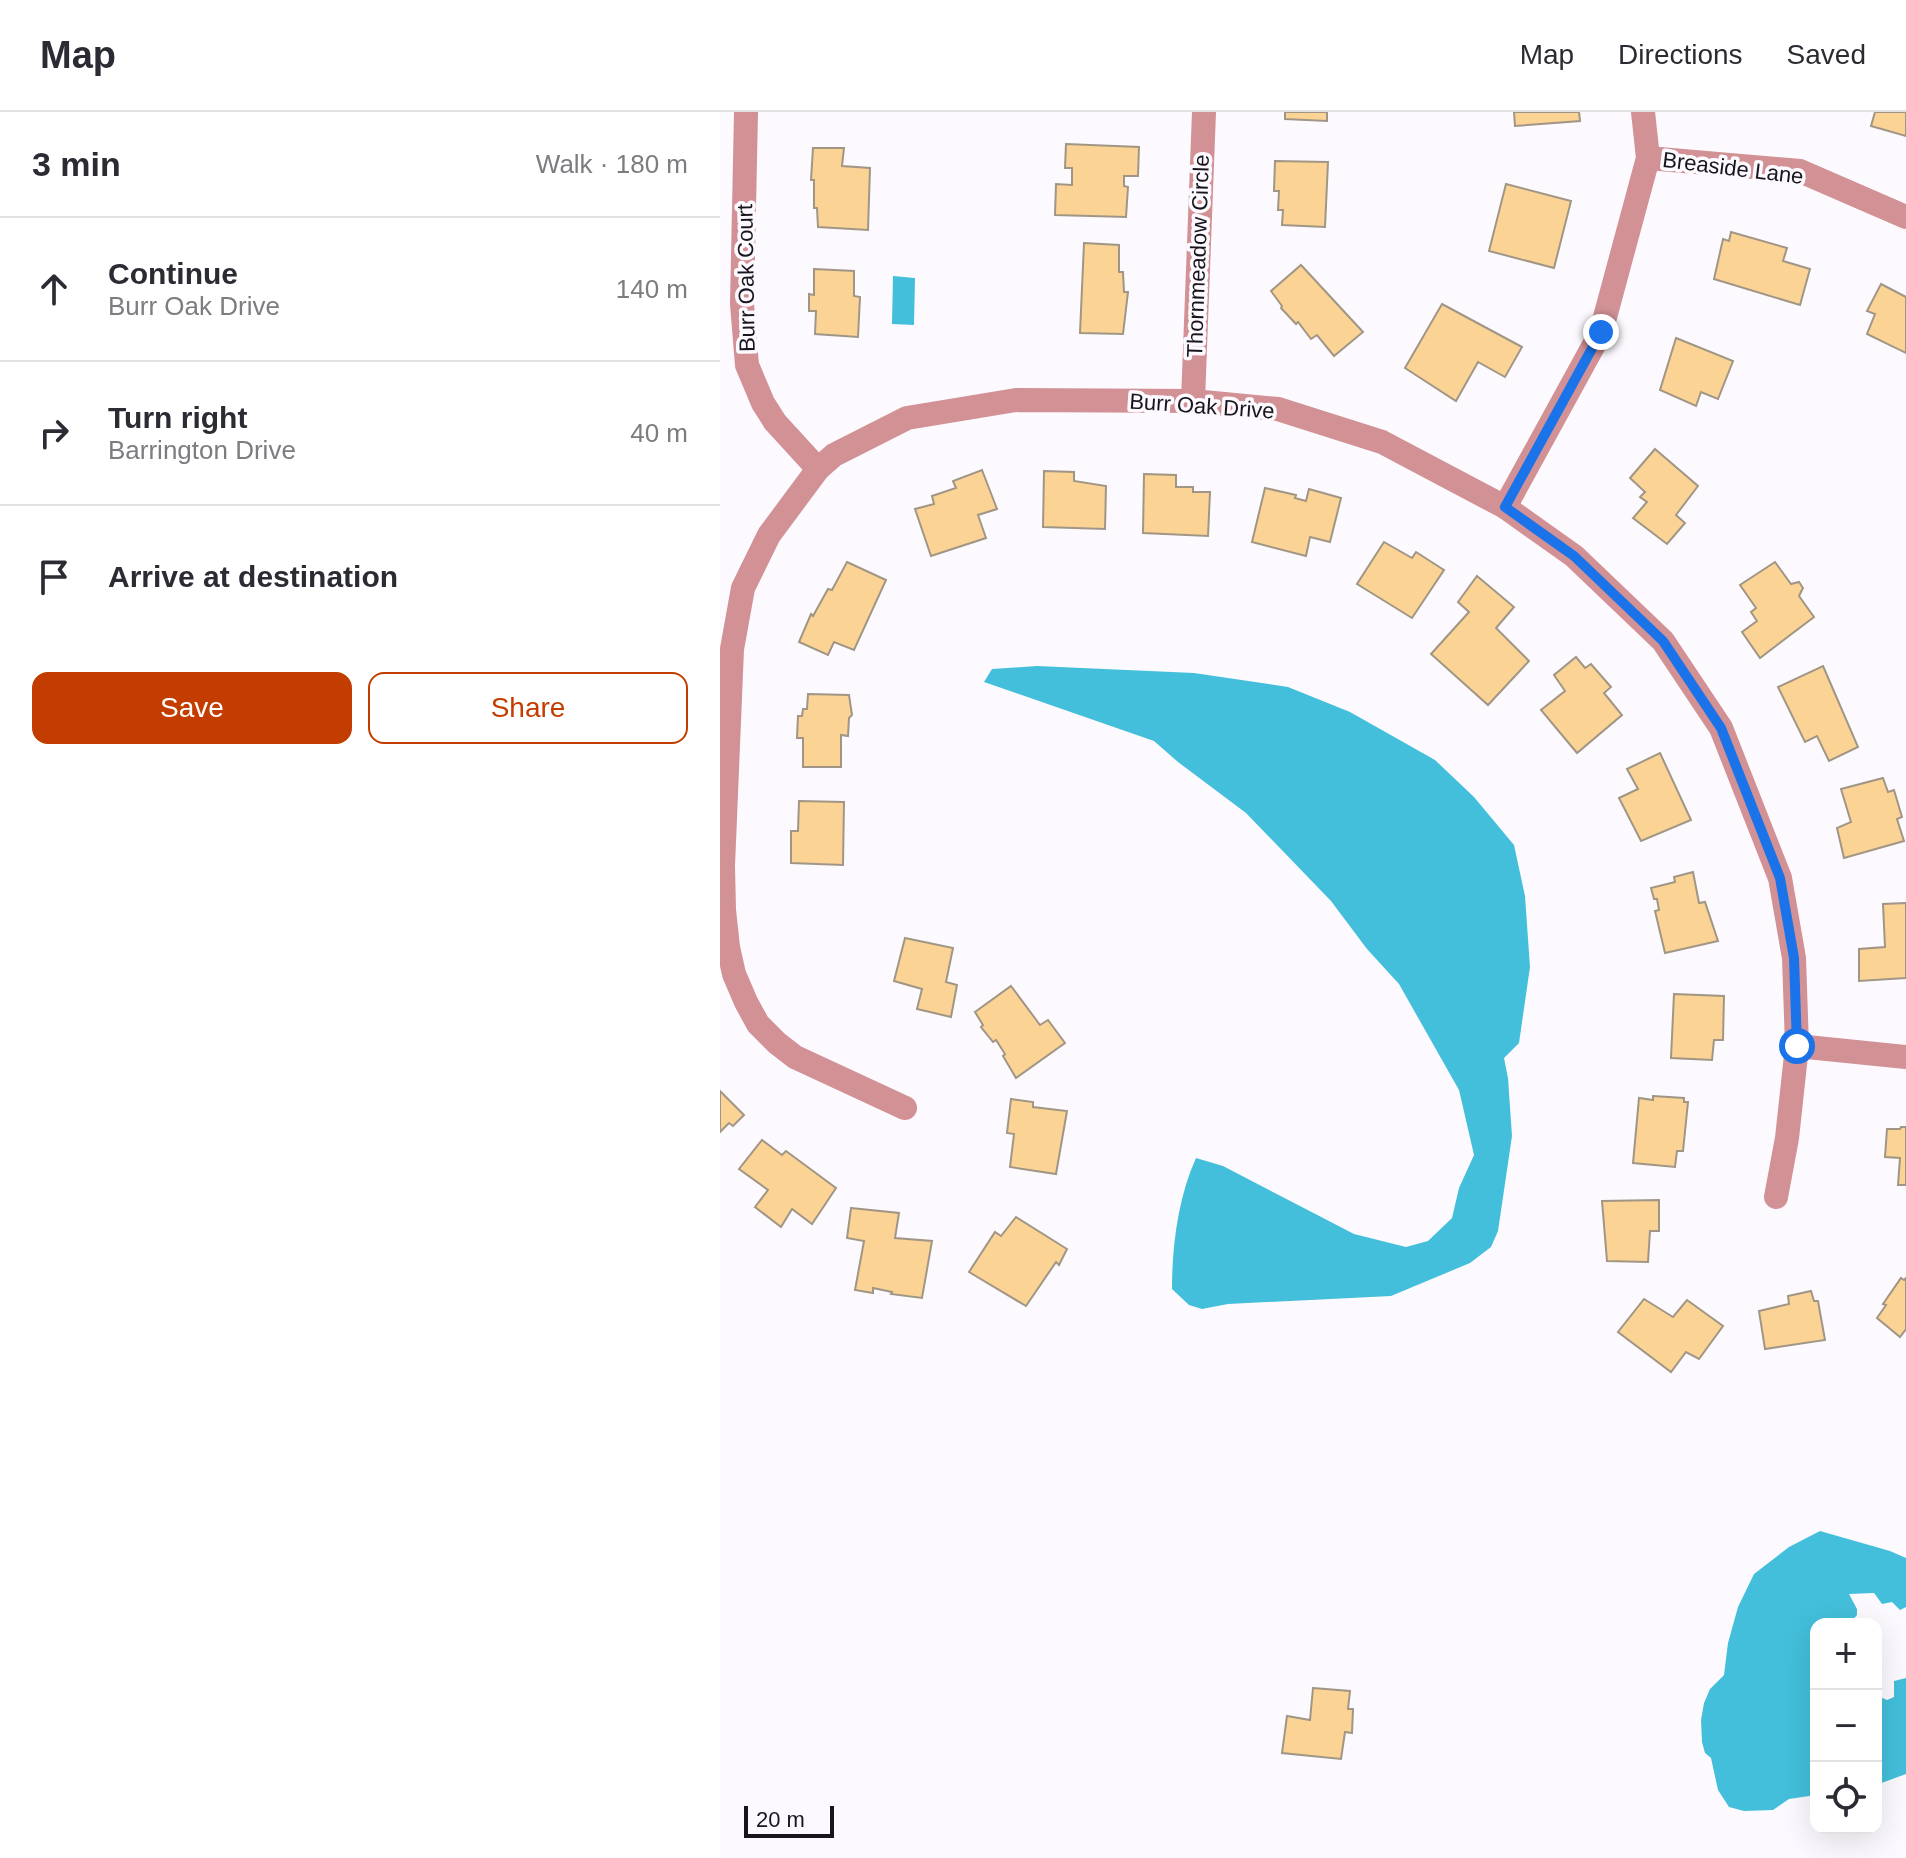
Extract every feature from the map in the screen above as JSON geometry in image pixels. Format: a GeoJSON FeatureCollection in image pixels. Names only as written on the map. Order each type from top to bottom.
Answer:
{"type":"FeatureCollection","features":[{"type":"Feature","properties":{"kind":"street","name":"Burr Oak Court"},"geometry":{"type":"LineString","coordinates":[[746,112],[742,304],[747,365],[775,422],[818,469]]}},
{"type":"Feature","properties":{"kind":"street","name":"Thornmeadow Circle"},"geometry":{"type":"LineString","coordinates":[[1193,401],[1204,112]]}},
{"type":"Feature","properties":{"kind":"street"},"geometry":{"type":"LineString","coordinates":[[1505,507],[1601,332],[1648,158],[1643,112]]}},
{"type":"Feature","properties":{"kind":"street","name":"Breaside Lane"},"geometry":{"type":"LineString","coordinates":[[1648,158],[1800,171],[1906,217]]}},
{"type":"Feature","properties":{"kind":"street","name":"Burr Oak Drive"},"geometry":{"type":"LineString","coordinates":[[905,1108],[795,1057],[777,1043],[758,1024],[734,974],[724,910],[725,789],[732,649],[743,588],[769,535],[818,469],[834,455],[907,418],[1016,400],[1193,401],[1278,409],[1382,442],[1505,507],[1574,556],[1663,641],[1721,728],[1780,878],[1794,958],[1797,1046],[1787,1138],[1776,1197]]}},
{"type":"Feature","properties":{"kind":"street"},"geometry":{"type":"LineString","coordinates":[[1797,1046],[1906,1057]]}},
{"type":"Feature","properties":{"kind":"water"},"geometry":{"type":"Polygon","coordinates":[[[893,276],[915,278],[914,325],[892,324],[893,276]]]}},
{"type":"Feature","properties":{"kind":"water"},"geometry":{"type":"Polygon","coordinates":[[[1037,666],[1194,673],[1288,687],[1350,712],[1435,760],[1474,797],[1514,845],[1525,896],[1530,967],[1519,1043],[1504,1058],[1512,1136],[1498,1231],[1491,1247],[1470,1263],[1391,1296],[1228,1304],[1202,1309],[1189,1305],[1172,1289],[1177,1222],[1196,1158],[1223,1166],[1354,1234],[1406,1247],[1428,1241],[1452,1218],[1459,1188],[1474,1155],[1459,1090],[1399,984],[1367,949],[1331,901],[1246,813],[1154,741],[984,682],[992,669],[1037,666]]]}},
{"type":"Feature","properties":{"kind":"water"},"geometry":{"type":"Polygon","coordinates":[[[1820,1531],[1906,1558],[1906,1607],[1900,1610],[1892,1602],[1882,1604],[1874,1593],[1849,1594],[1857,1609],[1854,1618],[1810,1618],[1810,1796],[1789,1799],[1773,1810],[1744,1811],[1729,1807],[1718,1790],[1711,1758],[1705,1753],[1702,1742],[1701,1720],[1710,1689],[1724,1675],[1728,1643],[1738,1607],[1754,1574],[1789,1547],[1820,1531]]]}},
{"type":"Feature","properties":{"kind":"water"},"geometry":{"type":"Polygon","coordinates":[[[1906,1678],[1906,1774],[1882,1783],[1882,1698],[1887,1700],[1894,1697],[1894,1681],[1906,1678]]]}},
{"type":"Feature","properties":{"kind":"building"},"geometry":{"type":"Polygon","coordinates":[[[1285,112],[1327,112],[1327,121],[1285,119],[1285,112]]]}},
{"type":"Feature","properties":{"kind":"building"},"geometry":{"type":"Polygon","coordinates":[[[1514,112],[1579,112],[1580,121],[1515,126],[1514,112]]]}},
{"type":"Feature","properties":{"kind":"building"},"geometry":{"type":"Polygon","coordinates":[[[1875,112],[1906,112],[1906,136],[1871,126],[1875,112]]]}},
{"type":"Feature","properties":{"kind":"building"},"geometry":{"type":"Polygon","coordinates":[[[1066,144],[1139,147],[1138,176],[1124,176],[1124,186],[1128,187],[1126,217],[1055,215],[1056,184],[1072,185],[1072,168],[1065,168],[1066,144]]]}},
{"type":"Feature","properties":{"kind":"building"},"geometry":{"type":"Polygon","coordinates":[[[813,148],[844,148],[842,166],[870,168],[868,230],[818,227],[814,180],[811,180],[813,148]]]}},
{"type":"Feature","properties":{"kind":"building"},"geometry":{"type":"Polygon","coordinates":[[[1275,161],[1328,162],[1325,227],[1282,225],[1283,210],[1278,210],[1279,191],[1274,191],[1275,161]]]}},
{"type":"Feature","properties":{"kind":"building"},"geometry":{"type":"Polygon","coordinates":[[[1506,184],[1571,201],[1554,268],[1489,251],[1506,184]]]}},
{"type":"Feature","properties":{"kind":"building"},"geometry":{"type":"Polygon","coordinates":[[[1731,232],[1787,248],[1783,261],[1810,269],[1800,305],[1714,279],[1723,239],[1729,241],[1731,232]]]}},
{"type":"Feature","properties":{"kind":"building"},"geometry":{"type":"Polygon","coordinates":[[[1084,243],[1119,245],[1119,272],[1123,272],[1124,292],[1128,292],[1123,334],[1080,333],[1084,243]]]}},
{"type":"Feature","properties":{"kind":"building"},"geometry":{"type":"Polygon","coordinates":[[[1301,265],[1363,332],[1334,356],[1317,335],[1311,339],[1298,322],[1296,324],[1271,291],[1301,265]]]}},
{"type":"Feature","properties":{"kind":"building"},"geometry":{"type":"Polygon","coordinates":[[[814,269],[854,271],[854,296],[860,297],[858,337],[815,334],[816,311],[809,311],[809,294],[814,295],[814,269]]]}},
{"type":"Feature","properties":{"kind":"building"},"geometry":{"type":"Polygon","coordinates":[[[1881,284],[1906,297],[1906,353],[1867,334],[1875,314],[1867,311],[1881,284]]]}},
{"type":"Feature","properties":{"kind":"building"},"geometry":{"type":"Polygon","coordinates":[[[1442,304],[1522,347],[1505,377],[1478,362],[1456,401],[1405,368],[1442,304]]]}},
{"type":"Feature","properties":{"kind":"building"},"geometry":{"type":"Polygon","coordinates":[[[1676,338],[1733,361],[1718,399],[1701,392],[1696,406],[1660,390],[1676,338]]]}},
{"type":"Feature","properties":{"kind":"building"},"geometry":{"type":"Polygon","coordinates":[[[1655,449],[1698,486],[1676,515],[1685,523],[1667,544],[1633,518],[1647,502],[1640,497],[1645,492],[1630,478],[1655,449]]]}},
{"type":"Feature","properties":{"kind":"building"},"geometry":{"type":"Polygon","coordinates":[[[982,470],[997,509],[978,515],[986,538],[931,556],[915,509],[934,504],[932,496],[956,488],[953,481],[982,470]]]}},
{"type":"Feature","properties":{"kind":"building"},"geometry":{"type":"Polygon","coordinates":[[[1044,471],[1074,472],[1074,481],[1106,486],[1105,529],[1043,527],[1044,471]]]}},
{"type":"Feature","properties":{"kind":"building"},"geometry":{"type":"Polygon","coordinates":[[[1144,474],[1176,475],[1176,487],[1193,487],[1193,492],[1210,492],[1208,536],[1143,533],[1144,474]]]}},
{"type":"Feature","properties":{"kind":"building"},"geometry":{"type":"Polygon","coordinates":[[[1265,488],[1296,495],[1295,498],[1306,501],[1309,489],[1341,498],[1330,542],[1310,537],[1306,556],[1252,542],[1265,488]]]}},
{"type":"Feature","properties":{"kind":"building"},"geometry":{"type":"Polygon","coordinates":[[[1384,542],[1412,558],[1416,552],[1444,570],[1412,618],[1357,584],[1384,542]]]}},
{"type":"Feature","properties":{"kind":"building"},"geometry":{"type":"Polygon","coordinates":[[[847,562],[886,580],[854,650],[834,642],[828,655],[799,642],[811,614],[813,616],[828,589],[832,590],[847,562]]]}},
{"type":"Feature","properties":{"kind":"building"},"geometry":{"type":"Polygon","coordinates":[[[1775,562],[1791,584],[1799,582],[1803,588],[1799,596],[1814,617],[1760,658],[1742,632],[1757,621],[1751,612],[1756,608],[1740,585],[1775,562]]]}},
{"type":"Feature","properties":{"kind":"building"},"geometry":{"type":"Polygon","coordinates":[[[1477,576],[1514,607],[1496,628],[1529,661],[1488,705],[1431,654],[1469,612],[1458,602],[1477,576]]]}},
{"type":"Feature","properties":{"kind":"building"},"geometry":{"type":"Polygon","coordinates":[[[1576,657],[1585,668],[1591,664],[1611,687],[1604,693],[1622,715],[1577,753],[1541,710],[1565,691],[1554,675],[1576,657]]]}},
{"type":"Feature","properties":{"kind":"building"},"geometry":{"type":"Polygon","coordinates":[[[1823,666],[1858,747],[1829,761],[1817,736],[1805,742],[1778,687],[1823,666]]]}},
{"type":"Feature","properties":{"kind":"building"},"geometry":{"type":"Polygon","coordinates":[[[808,694],[849,695],[852,715],[848,736],[841,735],[841,767],[803,767],[803,738],[797,738],[798,716],[802,716],[803,709],[807,709],[808,694]]]}},
{"type":"Feature","properties":{"kind":"building"},"geometry":{"type":"Polygon","coordinates":[[[1660,753],[1691,820],[1641,841],[1619,798],[1638,789],[1627,769],[1660,753]]]}},
{"type":"Feature","properties":{"kind":"building"},"geometry":{"type":"Polygon","coordinates":[[[1883,778],[1888,792],[1894,790],[1902,817],[1897,819],[1904,841],[1844,858],[1837,828],[1851,822],[1841,789],[1883,778]]]}},
{"type":"Feature","properties":{"kind":"building"},"geometry":{"type":"Polygon","coordinates":[[[799,801],[844,802],[843,865],[791,863],[791,831],[798,831],[799,801]]]}},
{"type":"Feature","properties":{"kind":"building"},"geometry":{"type":"Polygon","coordinates":[[[1693,872],[1699,903],[1705,902],[1718,941],[1665,953],[1655,911],[1659,910],[1657,899],[1654,899],[1651,888],[1675,882],[1674,877],[1693,872]]]}},
{"type":"Feature","properties":{"kind":"building"},"geometry":{"type":"Polygon","coordinates":[[[1906,903],[1906,978],[1859,981],[1859,949],[1885,947],[1883,904],[1906,903]]]}},
{"type":"Feature","properties":{"kind":"building"},"geometry":{"type":"Polygon","coordinates":[[[905,938],[953,948],[946,982],[957,985],[951,1017],[917,1009],[922,989],[894,981],[905,938]]]}},
{"type":"Feature","properties":{"kind":"building"},"geometry":{"type":"Polygon","coordinates":[[[1011,986],[1040,1025],[1048,1020],[1065,1043],[1016,1078],[1003,1056],[1005,1054],[996,1040],[993,1042],[981,1027],[983,1025],[975,1012],[1011,986]]]}},
{"type":"Feature","properties":{"kind":"building"},"geometry":{"type":"Polygon","coordinates":[[[1674,994],[1724,996],[1723,1040],[1714,1040],[1712,1060],[1671,1058],[1674,994]]]}},
{"type":"Feature","properties":{"kind":"building"},"geometry":{"type":"Polygon","coordinates":[[[720,1091],[744,1115],[733,1126],[729,1123],[720,1132],[720,1091]]]}},
{"type":"Feature","properties":{"kind":"building"},"geometry":{"type":"Polygon","coordinates":[[[1653,1096],[1684,1098],[1684,1102],[1688,1102],[1683,1151],[1677,1151],[1675,1167],[1633,1163],[1639,1098],[1653,1100],[1653,1096]]]}},
{"type":"Feature","properties":{"kind":"building"},"geometry":{"type":"Polygon","coordinates":[[[1011,1099],[1033,1102],[1033,1107],[1067,1111],[1056,1174],[1010,1167],[1014,1134],[1007,1133],[1011,1099]]]}},
{"type":"Feature","properties":{"kind":"building"},"geometry":{"type":"Polygon","coordinates":[[[1906,1127],[1906,1185],[1898,1185],[1900,1158],[1885,1157],[1887,1129],[1906,1127]]]}},
{"type":"Feature","properties":{"kind":"building"},"geometry":{"type":"Polygon","coordinates":[[[762,1140],[782,1155],[786,1151],[836,1188],[812,1224],[792,1209],[781,1227],[755,1207],[768,1190],[739,1169],[762,1140]]]}},
{"type":"Feature","properties":{"kind":"building"},"geometry":{"type":"Polygon","coordinates":[[[1659,1200],[1659,1231],[1650,1231],[1648,1262],[1607,1261],[1602,1201],[1659,1200]]]}},
{"type":"Feature","properties":{"kind":"building"},"geometry":{"type":"Polygon","coordinates":[[[851,1208],[899,1213],[895,1238],[932,1241],[922,1298],[873,1288],[873,1293],[855,1290],[864,1241],[847,1238],[851,1208]]]}},
{"type":"Feature","properties":{"kind":"building"},"geometry":{"type":"Polygon","coordinates":[[[1016,1217],[1067,1249],[1059,1265],[1056,1262],[1026,1306],[969,1272],[995,1232],[1001,1236],[1016,1217]]]}},
{"type":"Feature","properties":{"kind":"building"},"geometry":{"type":"Polygon","coordinates":[[[1901,1278],[1906,1278],[1906,1329],[1900,1337],[1877,1318],[1901,1278]]]}},
{"type":"Feature","properties":{"kind":"building"},"geometry":{"type":"Polygon","coordinates":[[[1811,1291],[1814,1301],[1818,1301],[1825,1340],[1765,1349],[1759,1311],[1789,1304],[1788,1296],[1811,1291]]]}},
{"type":"Feature","properties":{"kind":"building"},"geometry":{"type":"Polygon","coordinates":[[[1644,1299],[1673,1317],[1687,1300],[1723,1326],[1699,1359],[1686,1352],[1671,1372],[1618,1332],[1644,1299]]]}},
{"type":"Feature","properties":{"kind":"building"},"geometry":{"type":"Polygon","coordinates":[[[1313,1688],[1350,1691],[1348,1709],[1353,1709],[1352,1733],[1345,1732],[1341,1759],[1282,1753],[1287,1716],[1310,1720],[1313,1688]]]}},
{"type":"Feature","properties":{"kind":"route"},"geometry":{"type":"LineString","coordinates":[[1601,332],[1505,507],[1574,556],[1663,641],[1721,728],[1780,878],[1794,958],[1797,1046]]}}]}
